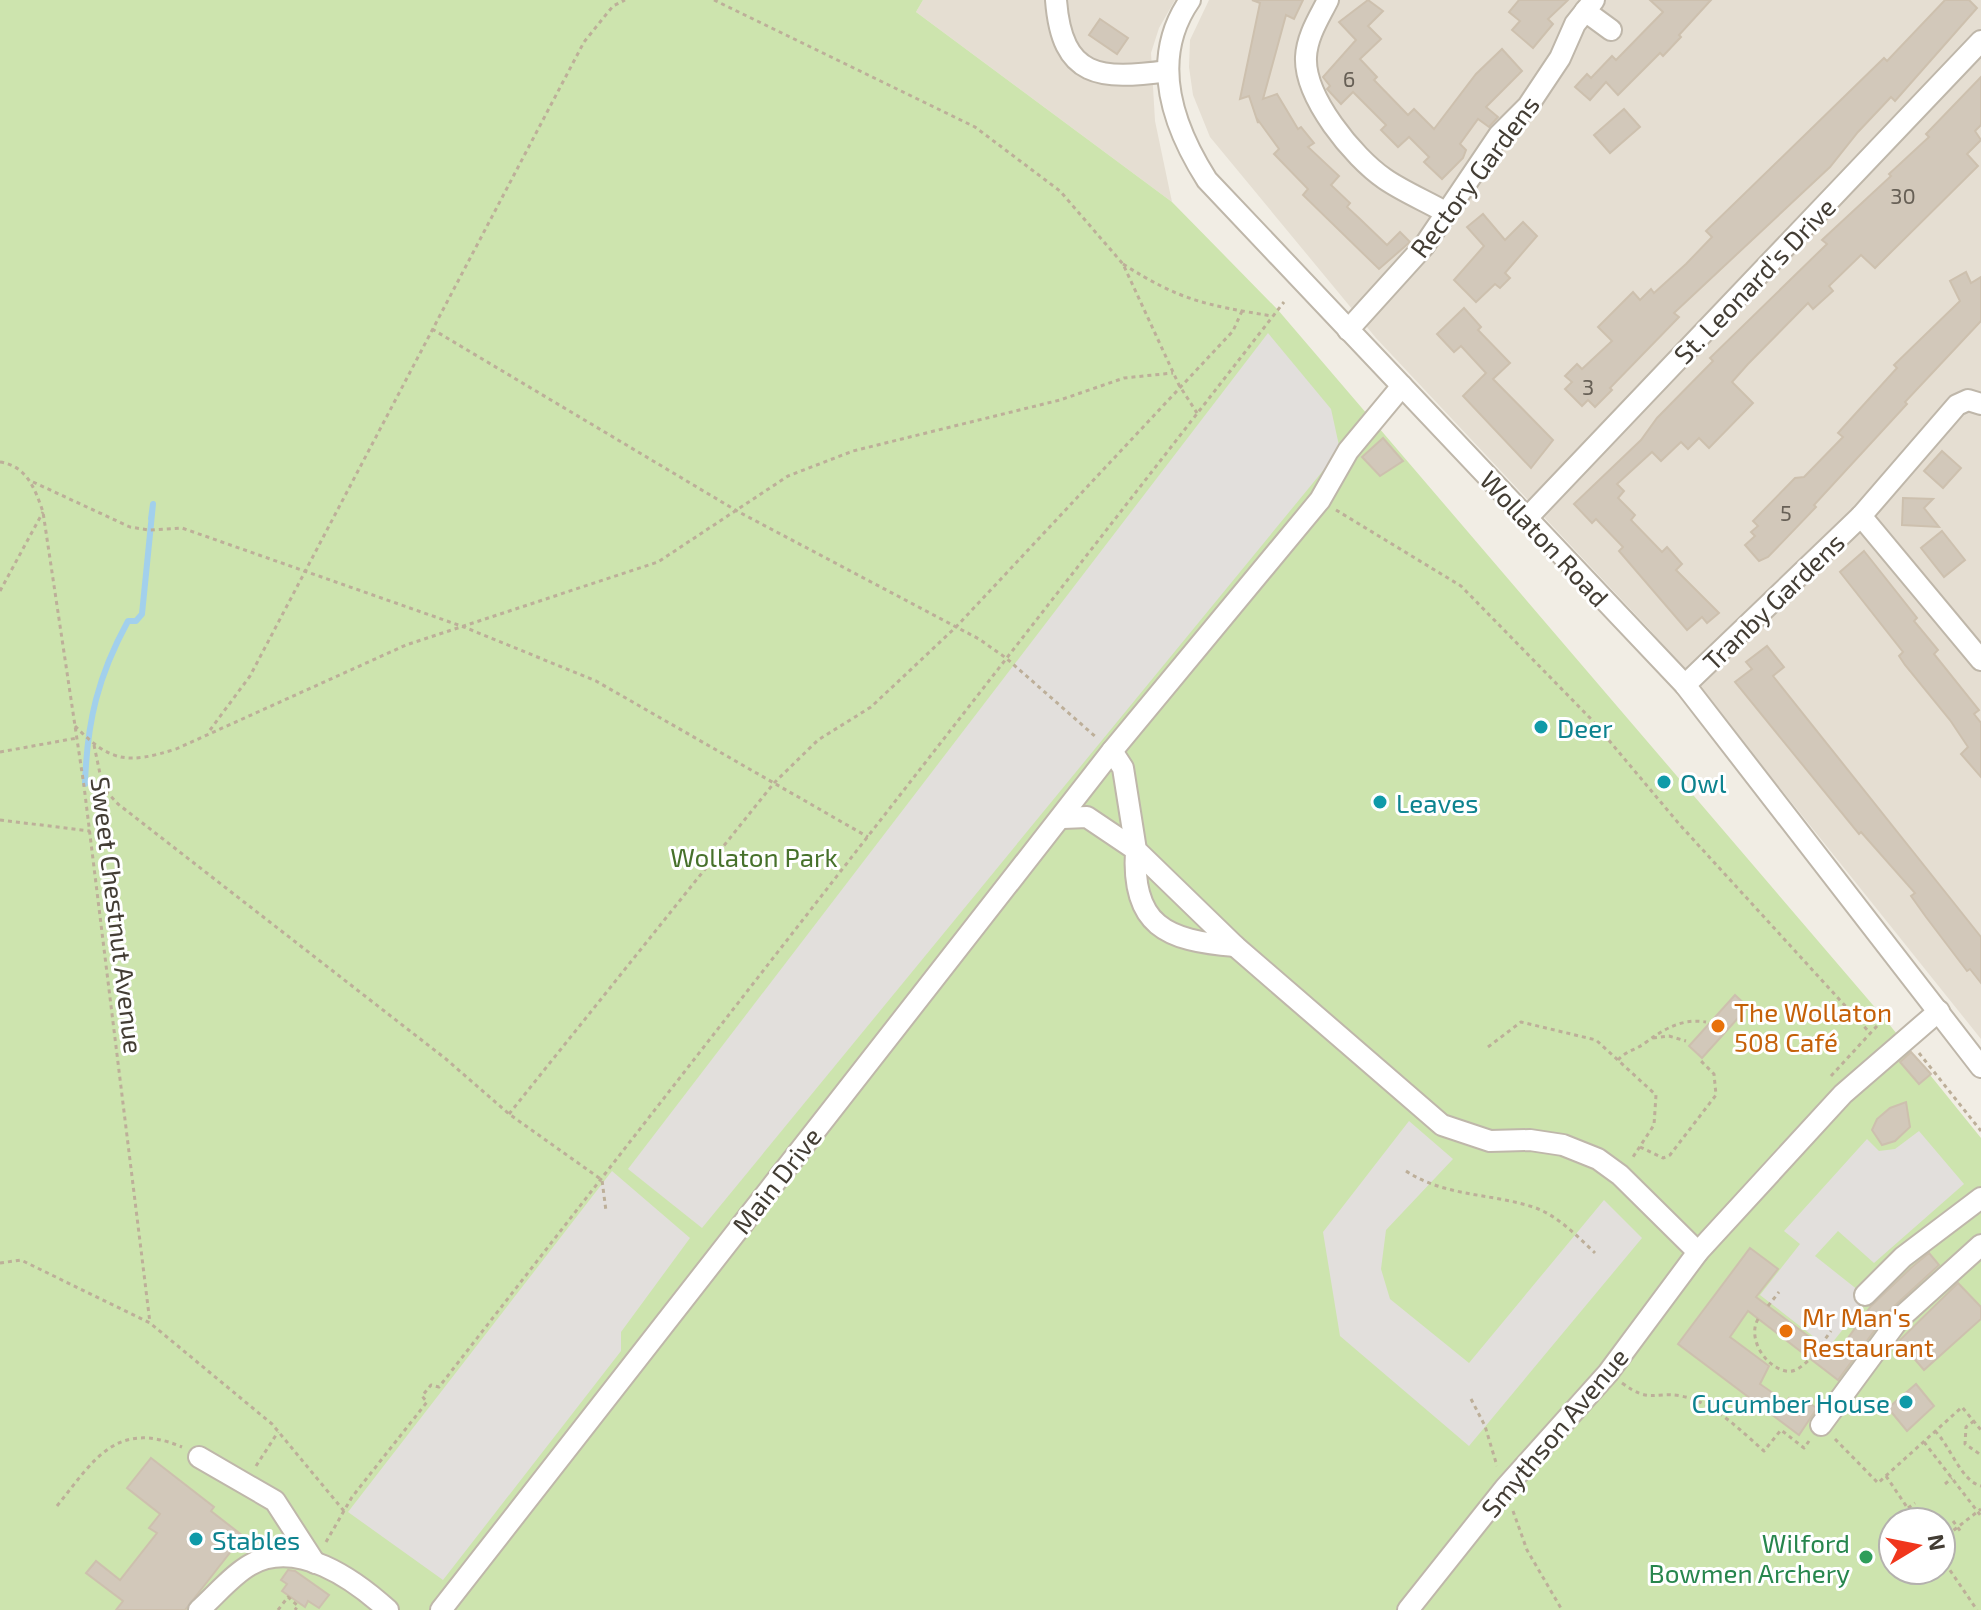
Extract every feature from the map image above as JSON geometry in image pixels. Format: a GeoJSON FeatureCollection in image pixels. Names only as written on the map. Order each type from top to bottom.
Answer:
{"type":"FeatureCollection","features":[{"type":"Feature","properties":{"kind":"street"},"geometry":{"type":"LineString","coordinates":[[1056,0],[1064,45],[1087,69],[1115,76],[1168,71]]}},
{"type":"Feature","properties":{"kind":"street","name":"Wollaton Road"},"geometry":{"type":"LineString","coordinates":[[1190,0],[1169,46],[1168,71],[1179,130],[1207,180],[1685,685],[1981,1067]]}},
{"type":"Feature","properties":{"kind":"street"},"geometry":{"type":"LineString","coordinates":[[1328,0],[1307,49],[1307,79],[1316,98],[1340,134],[1384,178],[1445,212]]}},
{"type":"Feature","properties":{"kind":"street","name":"Rectory Gardens"},"geometry":{"type":"LineString","coordinates":[[1348,330],[1424,246],[1499,135],[1528,106],[1560,58],[1589,5],[1611,30]]}},
{"type":"Feature","properties":{"kind":"street","name":"St. Leonard's Drive"},"geometry":{"type":"LineString","coordinates":[[1527,518],[1981,41]]}},
{"type":"Feature","properties":{"kind":"street","name":"Main Drive"},"geometry":{"type":"LineString","coordinates":[[441,1610],[692,1286],[1063,818],[1112,751],[1320,500],[1348,451],[1402,386]]}},
{"type":"Feature","properties":{"kind":"street","name":"Tranby Gardens"},"geometry":{"type":"LineString","coordinates":[[1685,685],[1861,516],[1957,405],[1968,400],[1980,400]]}},
{"type":"Feature","properties":{"kind":"street","name":"Tranby Gardens"},"geometry":{"type":"LineString","coordinates":[[1861,516],[1981,660]]}},
{"type":"Feature","properties":{"kind":"street"},"geometry":{"type":"LineString","coordinates":[[1112,751],[1123,768],[1136,850],[1134,882],[1142,911],[1169,932],[1211,944],[1235,946]]}},
{"type":"Feature","properties":{"kind":"street"},"geometry":{"type":"LineString","coordinates":[[1063,818],[1087,817],[1136,850],[1235,946],[1442,1125],[1490,1141],[1530,1140],[1563,1145],[1598,1159],[1620,1175],[1698,1252]]}},
{"type":"Feature","properties":{"kind":"street","name":"Smythson Avenue"},"geometry":{"type":"LineString","coordinates":[[1408,1610],[1505,1488],[1608,1373],[1698,1252],[1843,1094],[1939,1011]]}},
{"type":"Feature","properties":{"kind":"street"},"geometry":{"type":"LineString","coordinates":[[1865,1295],[1903,1257],[1978,1200],[1981,1223]]}},
{"type":"Feature","properties":{"kind":"street"},"geometry":{"type":"LineString","coordinates":[[1821,1425],[1899,1319],[1981,1245]]}},
{"type":"Feature","properties":{"kind":"street"},"geometry":{"type":"LineString","coordinates":[[199,1457],[275,1501],[315,1563]]}},
{"type":"Feature","properties":{"kind":"street"},"geometry":{"type":"LineString","coordinates":[[199,1610],[249,1565],[264,1559],[289,1557],[315,1563],[355,1584],[388,1610]]}},
{"type":"Feature","properties":{"kind":"path"},"geometry":{"type":"LineString","coordinates":[[200,737],[222,717],[246,683],[584,42],[613,6],[625,0]]}},
{"type":"Feature","properties":{"kind":"path"},"geometry":{"type":"LineString","coordinates":[[714,0],[975,127],[1060,191],[1123,264],[1173,373],[1197,413]]}},
{"type":"Feature","properties":{"kind":"path"},"geometry":{"type":"LineString","coordinates":[[1123,264],[1169,293],[1198,304],[1274,316]]}},
{"type":"Feature","properties":{"kind":"path"},"geometry":{"type":"LineString","coordinates":[[315,1563],[352,1497],[427,1402],[422,1396],[431,1385],[439,1387],[1284,302]]}},
{"type":"Feature","properties":{"kind":"path"},"geometry":{"type":"LineString","coordinates":[[509,1114],[774,783],[818,740],[871,707],[956,627],[1179,385],[1233,331],[1242,311]]}},
{"type":"Feature","properties":{"kind":"path"},"geometry":{"type":"LineString","coordinates":[[432,329],[737,511],[956,627],[1006,658],[1112,751]]}},
{"type":"Feature","properties":{"kind":"path"},"geometry":{"type":"LineString","coordinates":[[75,726],[94,745],[116,758],[145,758],[200,737],[406,645],[658,562],[788,476],[853,451],[1060,400],[1124,378],[1173,373]]}},
{"type":"Feature","properties":{"kind":"path"},"geometry":{"type":"LineString","coordinates":[[0,462],[11,464],[33,482],[130,527],[149,530],[182,528],[464,627],[596,681],[868,837]]}},
{"type":"Feature","properties":{"kind":"path","name":"Sweet Chestnut Avenue"},"geometry":{"type":"LineString","coordinates":[[33,482],[43,512],[90,831],[150,1323]]}},
{"type":"Feature","properties":{"kind":"path"},"geometry":{"type":"LineString","coordinates":[[1320,500],[1461,586],[1591,719],[1680,825],[1870,1033]]}},
{"type":"Feature","properties":{"kind":"path"},"geometry":{"type":"LineString","coordinates":[[0,591],[43,512]]}},
{"type":"Feature","properties":{"kind":"path"},"geometry":{"type":"LineString","coordinates":[[0,752],[77,738]]}},
{"type":"Feature","properties":{"kind":"path"},"geometry":{"type":"LineString","coordinates":[[94,745],[103,788],[118,804],[446,1059],[509,1114],[602,1180],[606,1211]]}},
{"type":"Feature","properties":{"kind":"path"},"geometry":{"type":"LineString","coordinates":[[0,820],[90,831]]}},
{"type":"Feature","properties":{"kind":"path"},"geometry":{"type":"LineString","coordinates":[[1884,1018],[1888,1014]]}},
{"type":"Feature","properties":{"kind":"path"},"geometry":{"type":"LineString","coordinates":[[1488,1047],[1521,1022],[1596,1040],[1656,1095],[1654,1125],[1620,1175]]}},
{"type":"Feature","properties":{"kind":"path"},"geometry":{"type":"LineString","coordinates":[[1618,1060],[1628,1048],[1642,1046],[1678,1023],[1706,1022]]}},
{"type":"Feature","properties":{"kind":"path"},"geometry":{"type":"LineString","coordinates":[[1650,1039],[1669,1036],[1686,1041]]}},
{"type":"Feature","properties":{"kind":"path"},"geometry":{"type":"LineString","coordinates":[[1907,1037],[1981,1131]]}},
{"type":"Feature","properties":{"kind":"path"},"geometry":{"type":"LineString","coordinates":[[1640,1147],[1663,1158],[1670,1155],[1716,1095],[1714,1074],[1701,1061]]}},
{"type":"Feature","properties":{"kind":"path"},"geometry":{"type":"LineString","coordinates":[[1406,1171],[1428,1186],[1537,1209],[1566,1225],[1595,1253]]}},
{"type":"Feature","properties":{"kind":"path"},"geometry":{"type":"LineString","coordinates":[[0,1263],[21,1260],[150,1323],[279,1432],[344,1511]]}},
{"type":"Feature","properties":{"kind":"path"},"geometry":{"type":"LineString","coordinates":[[1768,1306],[1779,1292]]}},
{"type":"Feature","properties":{"kind":"path"},"geometry":{"type":"LineString","coordinates":[[1758,1319],[1754,1337],[1757,1347],[1772,1363],[1786,1371],[1798,1370],[1810,1359]]}},
{"type":"Feature","properties":{"kind":"path"},"geometry":{"type":"LineString","coordinates":[[1821,1345],[1831,1331]]}},
{"type":"Feature","properties":{"kind":"path"},"geometry":{"type":"LineString","coordinates":[[1635,1393],[1654,1398],[1679,1395],[1705,1404],[1764,1451],[1781,1430],[1804,1448],[1821,1425],[1878,1483],[1962,1407],[1981,1430]]}},
{"type":"Feature","properties":{"kind":"path"},"geometry":{"type":"LineString","coordinates":[[1471,1399],[1485,1426],[1527,1550],[1562,1610]]}},
{"type":"Feature","properties":{"kind":"path"},"geometry":{"type":"LineString","coordinates":[[1974,1421],[1966,1427],[1965,1444],[1981,1455]]}},
{"type":"Feature","properties":{"kind":"path"},"geometry":{"type":"LineString","coordinates":[[1935,1431],[1952,1450],[1964,1474],[1973,1484],[1981,1486]]}},
{"type":"Feature","properties":{"kind":"path"},"geometry":{"type":"LineString","coordinates":[[246,1483],[279,1432]]}},
{"type":"Feature","properties":{"kind":"path"},"geometry":{"type":"LineString","coordinates":[[57,1506],[92,1463],[114,1443],[156,1439],[199,1457]]}},
{"type":"Feature","properties":{"kind":"path"},"geometry":{"type":"LineString","coordinates":[[1924,1442],[1981,1516]]}},
{"type":"Feature","properties":{"kind":"path"},"geometry":{"type":"LineString","coordinates":[[1907,1458],[1911,1464]]}},
{"type":"Feature","properties":{"kind":"path"},"geometry":{"type":"LineString","coordinates":[[1886,1476],[1907,1506]]}},
{"type":"Feature","properties":{"kind":"path"},"geometry":{"type":"LineString","coordinates":[[1945,1484],[1952,1478]]}},
{"type":"Feature","properties":{"kind":"path"},"geometry":{"type":"LineString","coordinates":[[1911,1506],[1915,1503]]}},
{"type":"Feature","properties":{"kind":"path"},"geometry":{"type":"LineString","coordinates":[[1961,1532],[1957,1527],[1979,1510]]}},
{"type":"Feature","properties":{"kind":"path"},"geometry":{"type":"LineString","coordinates":[[1957,1581],[1977,1610]]}},
{"type":"Feature","properties":{"kind":"path"},"geometry":{"type":"LineString","coordinates":[[278,1610],[288,1597],[297,1608],[304,1610]]}},
{"type":"Feature","properties":{"kind":"shaded area"},"geometry":{"type":"Polygon","coordinates":[[[923,0],[1175,0],[1159,28],[1151,53],[1155,121],[1172,202],[916,12],[923,0]]]}},
{"type":"Feature","properties":{"kind":"shaded area"},"geometry":{"type":"Polygon","coordinates":[[[1209,0],[1981,0],[1981,1039],[1703,692],[1650,630],[1376,338],[1210,137],[1193,95],[1189,67],[1190,40],[1209,0]]]}},
{"type":"Feature","properties":{"kind":"shaded area"},"geometry":{"type":"Polygon","coordinates":[[[1268,333],[1331,409],[1340,450],[702,1228],[628,1169],[1268,333]]]}},
{"type":"Feature","properties":{"kind":"shaded area"},"geometry":{"type":"Polygon","coordinates":[[[1409,1121],[1453,1159],[1386,1230],[1381,1269],[1390,1299],[1469,1363],[1604,1200],[1642,1238],[1469,1446],[1340,1336],[1323,1232],[1409,1121]]]}},
{"type":"Feature","properties":{"kind":"shaded area"},"geometry":{"type":"Polygon","coordinates":[[[1919,1131],[1964,1184],[1874,1263],[1838,1231],[1815,1256],[1868,1298],[1828,1348],[1760,1295],[1800,1244],[1784,1231],[1867,1139],[1879,1151],[1895,1149],[1919,1131]]]}},
{"type":"Feature","properties":{"kind":"shaded area"},"geometry":{"type":"Polygon","coordinates":[[[612,1171],[690,1238],[621,1332],[621,1351],[443,1580],[348,1512],[612,1171]]]}},
{"type":"Feature","properties":{"kind":"green space","name":"Wollaton Park"},"geometry":{"type":"Polygon","coordinates":[[[0,0],[923,0],[916,12],[1172,202],[1278,310],[1884,1018],[1981,1138],[1981,1610],[0,1610],[0,0]]]}},
{"type":"Feature","properties":{"kind":"building"},"geometry":{"type":"Polygon","coordinates":[[[1252,0],[1303,0],[1294,19],[1286,15],[1263,99],[1277,94],[1298,129],[1301,127],[1314,143],[1308,147],[1339,176],[1331,185],[1350,203],[1347,207],[1387,245],[1400,232],[1410,242],[1379,269],[1303,195],[1308,189],[1274,154],[1279,149],[1258,120],[1258,123],[1249,96],[1240,99],[1260,3],[1252,0]]]}},
{"type":"Feature","properties":{"kind":"building"},"geometry":{"type":"Polygon","coordinates":[[[1368,0],[1383,11],[1368,26],[1381,39],[1360,59],[1377,77],[1374,80],[1408,115],[1414,109],[1434,129],[1476,74],[1502,49],[1522,71],[1486,107],[1498,117],[1489,127],[1478,119],[1460,144],[1466,150],[1463,158],[1442,179],[1424,162],[1429,157],[1409,137],[1398,147],[1381,130],[1386,125],[1353,92],[1341,104],[1327,89],[1330,86],[1323,77],[1356,40],[1339,22],[1368,0]]]}},
{"type":"Feature","properties":{"kind":"building"},"geometry":{"type":"Polygon","coordinates":[[[1519,0],[1568,0],[1548,19],[1553,24],[1533,48],[1512,30],[1520,21],[1509,12],[1519,0]]]}},
{"type":"Feature","properties":{"kind":"building"},"geometry":{"type":"Polygon","coordinates":[[[1650,0],[1711,0],[1663,56],[1660,53],[1618,95],[1606,82],[1590,100],[1575,87],[1587,74],[1591,78],[1612,56],[1616,60],[1663,12],[1650,0]]]}},
{"type":"Feature","properties":{"kind":"building"},"geometry":{"type":"Polygon","coordinates":[[[1945,0],[1969,0],[1977,8],[1895,101],[1891,97],[1858,132],[1830,167],[1674,313],[1679,317],[1610,388],[1612,390],[1595,407],[1588,400],[1582,406],[1565,389],[1572,382],[1565,376],[1577,364],[1582,369],[1612,341],[1598,327],[1633,292],[1640,300],[1651,289],[1654,293],[1686,264],[1712,237],[1706,231],[1884,58],[1887,61],[1945,0]]]}},
{"type":"Feature","properties":{"kind":"building"},"geometry":{"type":"Polygon","coordinates":[[[1100,19],[1128,38],[1117,54],[1089,35],[1100,19]]]}},
{"type":"Feature","properties":{"kind":"building"},"geometry":{"type":"Polygon","coordinates":[[[1981,77],[1981,125],[1975,131],[1981,140],[1967,154],[1978,166],[1875,268],[1861,255],[1829,286],[1833,291],[1813,309],[1808,303],[1748,364],[1732,382],[1753,403],[1709,448],[1699,438],[1688,449],[1681,442],[1661,461],[1652,452],[1617,484],[1624,491],[1618,498],[1635,515],[1631,520],[1662,552],[1667,547],[1682,564],[1676,570],[1719,613],[1707,623],[1702,617],[1687,630],[1619,551],[1623,547],[1596,519],[1592,523],[1574,504],[1641,440],[1657,418],[1713,361],[1710,358],[1827,244],[1822,240],[1891,176],[1889,174],[1929,137],[1926,134],[1981,77]]]}},
{"type":"Feature","properties":{"kind":"building"},"geometry":{"type":"Polygon","coordinates":[[[1624,109],[1640,127],[1610,153],[1594,135],[1624,109]]]}},
{"type":"Feature","properties":{"kind":"building"},"geometry":{"type":"Polygon","coordinates":[[[1483,214],[1505,240],[1523,222],[1537,236],[1505,273],[1510,278],[1500,288],[1495,284],[1476,302],[1454,280],[1484,246],[1467,227],[1483,214]]]}},
{"type":"Feature","properties":{"kind":"building"},"geometry":{"type":"Polygon","coordinates":[[[1966,272],[1971,283],[1981,277],[1981,321],[1905,402],[1907,404],[1814,505],[1816,507],[1768,557],[1759,561],[1745,545],[1755,536],[1751,532],[1758,526],[1753,521],[1795,478],[1804,477],[1843,437],[1838,433],[1897,368],[1894,365],[1960,301],[1950,281],[1966,272]]]}},
{"type":"Feature","properties":{"kind":"building"},"geometry":{"type":"Polygon","coordinates":[[[1464,308],[1481,327],[1478,330],[1510,363],[1493,379],[1553,440],[1531,468],[1463,396],[1486,373],[1461,346],[1454,352],[1437,334],[1464,308]]]}},
{"type":"Feature","properties":{"kind":"building"},"geometry":{"type":"Polygon","coordinates":[[[1383,438],[1403,461],[1380,476],[1362,457],[1383,438]]]}},
{"type":"Feature","properties":{"kind":"building"},"geometry":{"type":"Polygon","coordinates":[[[1942,451],[1961,468],[1943,488],[1924,471],[1942,451]]]}},
{"type":"Feature","properties":{"kind":"building"},"geometry":{"type":"Polygon","coordinates":[[[1903,498],[1933,499],[1924,508],[1939,527],[1902,525],[1903,498]]]}},
{"type":"Feature","properties":{"kind":"building"},"geometry":{"type":"Polygon","coordinates":[[[1942,531],[1965,560],[1944,577],[1921,548],[1942,531]]]}},
{"type":"Feature","properties":{"kind":"building"},"geometry":{"type":"Polygon","coordinates":[[[1864,551],[1917,618],[1914,621],[1938,650],[1934,654],[1979,710],[1974,714],[1981,723],[1981,777],[1961,754],[1968,747],[1950,720],[1905,665],[1899,656],[1903,652],[1840,572],[1864,551]]]}},
{"type":"Feature","properties":{"kind":"building"},"geometry":{"type":"Polygon","coordinates":[[[1767,646],[1784,667],[1773,676],[1981,937],[1981,983],[1970,969],[1967,971],[1926,917],[1911,896],[1915,893],[1861,832],[1859,834],[1735,682],[1752,669],[1746,662],[1767,646]]]}},
{"type":"Feature","properties":{"kind":"building","name":"The Wollaton 508 Café"},"geometry":{"type":"Polygon","coordinates":[[[1735,995],[1748,1007],[1702,1058],[1689,1046],[1735,995]]]}},
{"type":"Feature","properties":{"kind":"building"},"geometry":{"type":"Polygon","coordinates":[[[1911,1052],[1931,1074],[1919,1084],[1900,1062],[1911,1052]]]}},
{"type":"Feature","properties":{"kind":"building"},"geometry":{"type":"Polygon","coordinates":[[[1906,1102],[1910,1127],[1895,1141],[1882,1145],[1872,1130],[1877,1119],[1890,1108],[1906,1102]]]}},
{"type":"Feature","properties":{"kind":"building"},"geometry":{"type":"Polygon","coordinates":[[[1750,1248],[1778,1269],[1756,1297],[1835,1356],[1871,1306],[1912,1267],[1929,1253],[1939,1265],[1889,1311],[1838,1380],[1748,1311],[1730,1337],[1769,1366],[1760,1384],[1786,1402],[1789,1398],[1801,1407],[1805,1401],[1817,1408],[1799,1435],[1678,1344],[1750,1248]]]}},
{"type":"Feature","properties":{"kind":"building"},"geometry":{"type":"Polygon","coordinates":[[[1958,1283],[1981,1307],[1981,1319],[1924,1370],[1899,1341],[1958,1283]]]}},
{"type":"Feature","properties":{"kind":"building"},"geometry":{"type":"Polygon","coordinates":[[[1916,1384],[1934,1406],[1907,1431],[1888,1408],[1916,1384]]]}},
{"type":"Feature","properties":{"kind":"building","name":"Stables"},"geometry":{"type":"Polygon","coordinates":[[[151,1458],[214,1507],[211,1511],[243,1536],[185,1610],[116,1610],[123,1601],[86,1573],[96,1561],[120,1580],[157,1533],[149,1528],[160,1514],[127,1488],[151,1458]]]}},
{"type":"Feature","properties":{"kind":"building"},"geometry":{"type":"Polygon","coordinates":[[[288,1570],[295,1571],[329,1595],[319,1608],[308,1601],[305,1607],[282,1591],[287,1584],[281,1580],[288,1570]]]}},
{"type":"Feature","properties":{"kind":"waterway"},"geometry":{"type":"LineString","coordinates":[[85,784],[88,740],[102,680],[128,621],[136,621],[142,614],[153,504],[151,519]]}},
{"type":"Feature","properties":{"kind":"place","name":"Deer"},"geometry":{"type":"Point","coordinates":[1541,727]}},
{"type":"Feature","properties":{"kind":"place","name":"Owl"},"geometry":{"type":"Point","coordinates":[1664,782]}},
{"type":"Feature","properties":{"kind":"place","name":"Leaves"},"geometry":{"type":"Point","coordinates":[1380,802]}},
{"type":"Feature","properties":{"kind":"place","name":"The Wollaton 508 Café"},"geometry":{"type":"Point","coordinates":[1718,1026]}},
{"type":"Feature","properties":{"kind":"place","name":"Mr Man's Restaurant"},"geometry":{"type":"Point","coordinates":[1786,1331]}},
{"type":"Feature","properties":{"kind":"place","name":"Cucumber House"},"geometry":{"type":"Point","coordinates":[1906,1402]}},
{"type":"Feature","properties":{"kind":"place","name":"Stables"},"geometry":{"type":"Point","coordinates":[196,1539]}},
{"type":"Feature","properties":{"kind":"place","name":"Wilford Bowmen Archery"},"geometry":{"type":"Point","coordinates":[1866,1557]}}]}
